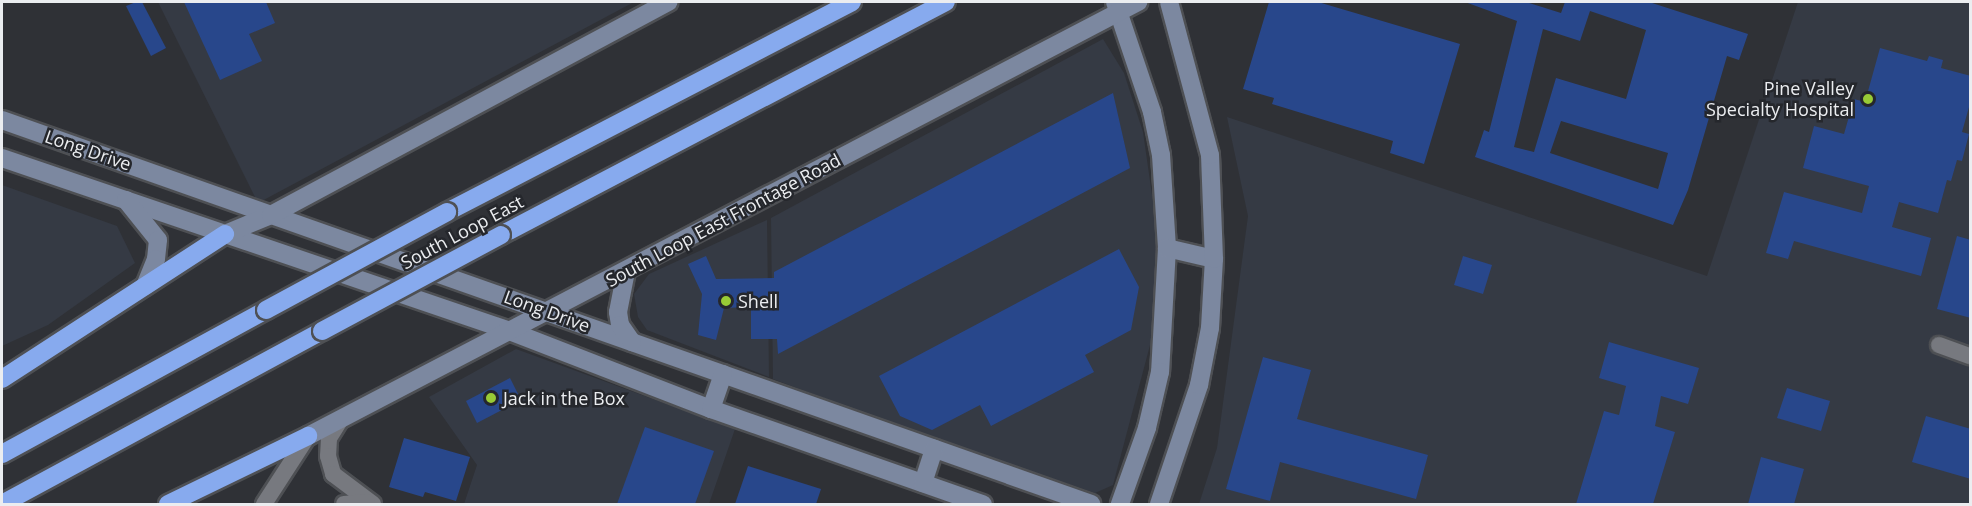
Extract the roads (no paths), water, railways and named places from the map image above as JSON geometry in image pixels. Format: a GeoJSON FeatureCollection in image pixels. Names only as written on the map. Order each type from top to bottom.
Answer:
{"type":"FeatureCollection","features":[{"type":"Feature","properties":{"kind":"highway","name":"South Loop East"},"geometry":{"type":"LineString","coordinates":[[2,454],[447,212],[852,2]]}},
{"type":"Feature","properties":{"kind":"highway","name":"South Loop East"},"geometry":{"type":"LineString","coordinates":[[2,504],[501,235],[946,2]]}},
{"type":"Feature","properties":{"kind":"highway"},"geometry":{"type":"LineString","coordinates":[[2,379],[225,234]]}},
{"type":"Feature","properties":{"kind":"highway"},"geometry":{"type":"LineString","coordinates":[[172,504],[308,436]]}},
{"type":"Feature","properties":{"kind":"main road"},"geometry":{"type":"LineString","coordinates":[[225,234],[271,215],[668,2]]}},
{"type":"Feature","properties":{"kind":"main road","name":"South Loop East Frontage Road"},"geometry":{"type":"LineString","coordinates":[[308,436],[507,330],[551,311],[1117,7],[1138,2]]}},
{"type":"Feature","properties":{"kind":"main road"},"geometry":{"type":"LineString","coordinates":[[1159,504],[1199,385],[1210,328],[1214,259],[1210,155],[1169,2]]}},
{"type":"Feature","properties":{"kind":"main road"},"geometry":{"type":"LineString","coordinates":[[1117,7],[1152,112],[1161,155],[1167,248],[1160,372],[1147,428],[1120,504]]}},
{"type":"Feature","properties":{"kind":"main road","name":"Long Drive"},"geometry":{"type":"LineString","coordinates":[[2,120],[551,311],[632,342],[1091,504]]}},
{"type":"Feature","properties":{"kind":"main road","name":"Long Drive"},"geometry":{"type":"LineString","coordinates":[[2,158],[507,330],[711,409],[983,504]]}},
{"type":"Feature","properties":{"kind":"main road"},"geometry":{"type":"LineString","coordinates":[[126,200],[158,240],[156,259],[145,286]]}},
{"type":"Feature","properties":{"kind":"main road"},"geometry":{"type":"LineString","coordinates":[[1167,248],[1214,259]]}},
{"type":"Feature","properties":{"kind":"main road"},"geometry":{"type":"LineString","coordinates":[[626,271],[618,312],[620,324],[632,342]]}},
{"type":"Feature","properties":{"kind":"main road"},"geometry":{"type":"LineString","coordinates":[[711,409],[723,374]]}},
{"type":"Feature","properties":{"kind":"main road"},"geometry":{"type":"LineString","coordinates":[[923,483],[934,449]]}},
{"type":"Feature","properties":{"kind":"street"},"geometry":{"type":"LineString","coordinates":[[1939,345],[1971,356]]}},
{"type":"Feature","properties":{"kind":"street"},"geometry":{"type":"LineString","coordinates":[[341,419],[329,438],[328,456],[333,474],[370,503]]}},
{"type":"Feature","properties":{"kind":"street"},"geometry":{"type":"LineString","coordinates":[[264,504],[308,436]]}},
{"type":"Feature","properties":{"kind":"street"},"geometry":{"type":"LineString","coordinates":[[344,504],[370,503]]}},
{"type":"Feature","properties":{"kind":"place","name":"Pine Valley Specialty Hospital"},"geometry":{"type":"Point","coordinates":[1868,99]}},
{"type":"Feature","properties":{"kind":"place","name":"Shell"},"geometry":{"type":"Point","coordinates":[726,301]}},
{"type":"Feature","properties":{"kind":"place","name":"Jack in the Box"},"geometry":{"type":"Point","coordinates":[491,398]}}]}
